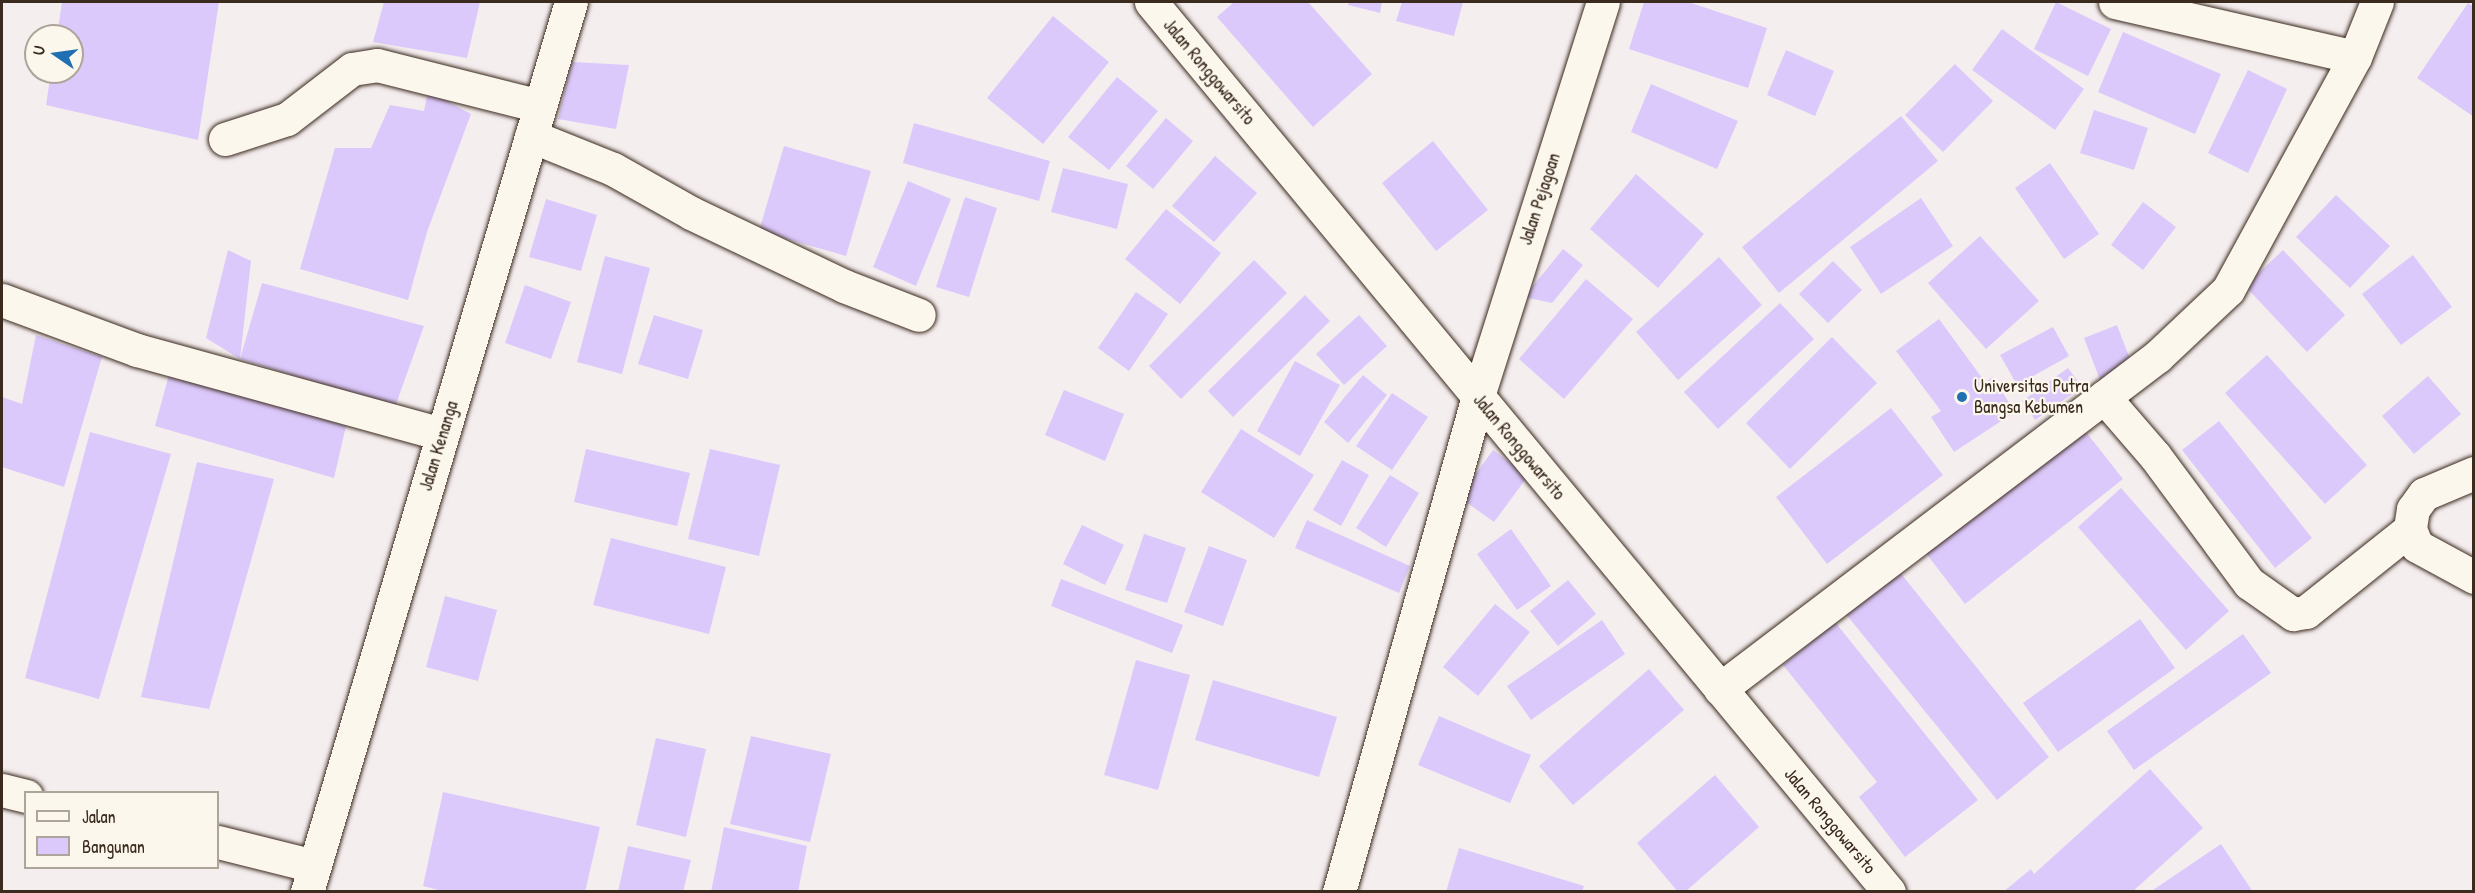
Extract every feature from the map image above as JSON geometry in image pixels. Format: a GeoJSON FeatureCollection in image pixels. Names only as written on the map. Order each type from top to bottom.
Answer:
{"type":"FeatureCollection","features":[{"type":"Feature","properties":{"kind":"street","name":"Jalan Kenanga"},"geometry":{"type":"LineString","coordinates":[[311,879],[571,2]]}},
{"type":"Feature","properties":{"kind":"street","name":"Jalan Ronggowarsito"},"geometry":{"type":"LineString","coordinates":[[1150,2],[1889,891]]}},
{"type":"Feature","properties":{"kind":"street","name":"Jalan Pejagoan"},"geometry":{"type":"LineString","coordinates":[[1339,891],[1478,396],[1603,2]]}},
{"type":"Feature","properties":{"kind":"street"},"geometry":{"type":"LineString","coordinates":[[2115,2],[2355,57]]}},
{"type":"Feature","properties":{"kind":"street"},"geometry":{"type":"LineString","coordinates":[[1720,689],[1892,554],[2104,397],[2229,290],[2355,57],[2376,2]]}},
{"type":"Feature","properties":{"kind":"street"},"geometry":{"type":"LineString","coordinates":[[225,139],[287,119],[352,69],[377,65],[536,121],[613,169],[691,213],[844,286],[919,315]]}},
{"type":"Feature","properties":{"kind":"street"},"geometry":{"type":"LineString","coordinates":[[2,300],[137,350],[442,434]]}},
{"type":"Feature","properties":{"kind":"street"},"geometry":{"type":"LineString","coordinates":[[2104,397],[2155,456],[2249,583],[2293,614],[2306,612],[2410,530]]}},
{"type":"Feature","properties":{"kind":"street"},"geometry":{"type":"LineString","coordinates":[[2474,473],[2424,494],[2413,509],[2410,530],[2417,546],[2474,577]]}},
{"type":"Feature","properties":{"kind":"street"},"geometry":{"type":"LineString","coordinates":[[2,790],[24,796]]}},
{"type":"Feature","properties":{"kind":"street"},"geometry":{"type":"LineString","coordinates":[[219,842],[311,879]]}},
{"type":"Feature","properties":{"kind":"building"},"geometry":{"type":"Polygon","coordinates":[[[62,2],[219,2],[198,140],[46,105],[49,84],[84,84],[84,24],[59,24],[62,2]]]}},
{"type":"Feature","properties":{"kind":"building"},"geometry":{"type":"Polygon","coordinates":[[[384,2],[480,2],[467,58],[373,42],[384,2]]]}},
{"type":"Feature","properties":{"kind":"building"},"geometry":{"type":"Polygon","coordinates":[[[1234,2],[1308,2],[1372,74],[1313,127],[1217,17],[1234,2]]]}},
{"type":"Feature","properties":{"kind":"building"},"geometry":{"type":"Polygon","coordinates":[[[1349,2],[1382,2],[1380,13],[1348,5],[1349,2]]]}},
{"type":"Feature","properties":{"kind":"building"},"geometry":{"type":"Polygon","coordinates":[[[1402,2],[1463,2],[1454,36],[1396,21],[1402,2]]]}},
{"type":"Feature","properties":{"kind":"building"},"geometry":{"type":"Polygon","coordinates":[[[1644,2],[1688,2],[1767,28],[1748,88],[1629,49],[1644,2]]]}},
{"type":"Feature","properties":{"kind":"building"},"geometry":{"type":"Polygon","coordinates":[[[2056,2],[2111,29],[2088,76],[2034,49],[2056,2]]]}},
{"type":"Feature","properties":{"kind":"building"},"geometry":{"type":"Polygon","coordinates":[[[2468,3],[2474,7],[2474,117],[2417,78],[2468,3]]]}},
{"type":"Feature","properties":{"kind":"building"},"geometry":{"type":"Polygon","coordinates":[[[1053,16],[1109,62],[1043,144],[987,98],[1053,16]]]}},
{"type":"Feature","properties":{"kind":"building"},"geometry":{"type":"Polygon","coordinates":[[[2002,29],[2084,89],[2055,130],[1972,70],[2002,29]]]}},
{"type":"Feature","properties":{"kind":"building"},"geometry":{"type":"Polygon","coordinates":[[[2123,32],[2221,74],[2195,134],[2098,92],[2123,32]]]}},
{"type":"Feature","properties":{"kind":"building"},"geometry":{"type":"Polygon","coordinates":[[[1786,50],[1834,71],[1815,116],[1767,95],[1786,50]]]}},
{"type":"Feature","properties":{"kind":"building"},"geometry":{"type":"Polygon","coordinates":[[[572,62],[629,65],[616,129],[558,119],[572,62]]]}},
{"type":"Feature","properties":{"kind":"building"},"geometry":{"type":"Polygon","coordinates":[[[1955,64],[1993,101],[1943,152],[1905,115],[1955,64]]]}},
{"type":"Feature","properties":{"kind":"building"},"geometry":{"type":"Polygon","coordinates":[[[2248,70],[2287,89],[2248,173],[2208,153],[2248,70]]]}},
{"type":"Feature","properties":{"kind":"building"},"geometry":{"type":"Polygon","coordinates":[[[1117,77],[1158,111],[1109,170],[1068,137],[1117,77]]]}},
{"type":"Feature","properties":{"kind":"building"},"geometry":{"type":"Polygon","coordinates":[[[1651,84],[1738,121],[1717,169],[1631,132],[1651,84]]]}},
{"type":"Feature","properties":{"kind":"building"},"geometry":{"type":"Polygon","coordinates":[[[428,91],[471,114],[427,232],[408,300],[300,269],[335,148],[371,148],[390,105],[424,111],[428,91]]]}},
{"type":"Feature","properties":{"kind":"building"},"geometry":{"type":"Polygon","coordinates":[[[2094,110],[2148,128],[2134,170],[2080,153],[2094,110]]]}},
{"type":"Feature","properties":{"kind":"building"},"geometry":{"type":"Polygon","coordinates":[[[1901,116],[1938,161],[1779,293],[1742,247],[1901,116]]]}},
{"type":"Feature","properties":{"kind":"building"},"geometry":{"type":"Polygon","coordinates":[[[1166,118],[1193,141],[1153,189],[1126,166],[1166,118]]]}},
{"type":"Feature","properties":{"kind":"building"},"geometry":{"type":"Polygon","coordinates":[[[914,123],[1050,161],[1039,201],[903,163],[914,123]]]}},
{"type":"Feature","properties":{"kind":"building"},"geometry":{"type":"Polygon","coordinates":[[[1433,141],[1488,210],[1436,251],[1382,183],[1433,141]]]}},
{"type":"Feature","properties":{"kind":"building"},"geometry":{"type":"Polygon","coordinates":[[[784,146],[871,171],[846,256],[759,231],[784,146]]]}},
{"type":"Feature","properties":{"kind":"building"},"geometry":{"type":"Polygon","coordinates":[[[1215,156],[1257,193],[1214,242],[1172,206],[1215,156]]]}},
{"type":"Feature","properties":{"kind":"building"},"geometry":{"type":"Polygon","coordinates":[[[2050,163],[2099,234],[2064,259],[2015,188],[2050,163]]]}},
{"type":"Feature","properties":{"kind":"building"},"geometry":{"type":"Polygon","coordinates":[[[1063,168],[1128,184],[1117,229],[1051,212],[1063,168]]]}},
{"type":"Feature","properties":{"kind":"building"},"geometry":{"type":"Polygon","coordinates":[[[1636,174],[1704,234],[1658,288],[1590,229],[1636,174]]]}},
{"type":"Feature","properties":{"kind":"building"},"geometry":{"type":"Polygon","coordinates":[[[908,181],[951,199],[916,286],[873,267],[908,181]]]}},
{"type":"Feature","properties":{"kind":"building"},"geometry":{"type":"Polygon","coordinates":[[[2336,195],[2390,246],[2350,288],[2296,237],[2336,195]]]}},
{"type":"Feature","properties":{"kind":"building"},"geometry":{"type":"Polygon","coordinates":[[[965,197],[997,208],[969,297],[936,287],[965,197]]]}},
{"type":"Feature","properties":{"kind":"building"},"geometry":{"type":"Polygon","coordinates":[[[1921,198],[1953,246],[1881,294],[1850,247],[1921,198]]]}},
{"type":"Feature","properties":{"kind":"building"},"geometry":{"type":"Polygon","coordinates":[[[546,199],[597,215],[581,271],[529,257],[546,199]]]}},
{"type":"Feature","properties":{"kind":"building"},"geometry":{"type":"Polygon","coordinates":[[[2143,202],[2176,227],[2143,270],[2111,245],[2143,202]]]}},
{"type":"Feature","properties":{"kind":"building"},"geometry":{"type":"Polygon","coordinates":[[[1166,209],[1221,253],[1180,304],[1125,259],[1166,209]]]}},
{"type":"Feature","properties":{"kind":"building"},"geometry":{"type":"Polygon","coordinates":[[[1980,236],[2039,301],[1986,349],[1928,283],[1980,236]]]}},
{"type":"Feature","properties":{"kind":"building"},"geometry":{"type":"Polygon","coordinates":[[[1563,249],[1583,265],[1552,303],[1524,297],[1563,249]]]}},
{"type":"Feature","properties":{"kind":"building"},"geometry":{"type":"Polygon","coordinates":[[[228,250],[251,261],[240,359],[206,338],[228,250]]]}},
{"type":"Feature","properties":{"kind":"building"},"geometry":{"type":"Polygon","coordinates":[[[2283,250],[2345,315],[2307,352],[2245,286],[2283,250]]]}},
{"type":"Feature","properties":{"kind":"building"},"geometry":{"type":"Polygon","coordinates":[[[2413,255],[2452,307],[2401,345],[2362,294],[2413,255]]]}},
{"type":"Feature","properties":{"kind":"building"},"geometry":{"type":"Polygon","coordinates":[[[605,256],[650,268],[622,374],[577,362],[605,256]]]}},
{"type":"Feature","properties":{"kind":"building"},"geometry":{"type":"Polygon","coordinates":[[[1719,257],[1762,305],[1678,380],[1636,332],[1719,257]]]}},
{"type":"Feature","properties":{"kind":"building"},"geometry":{"type":"Polygon","coordinates":[[[1254,260],[1287,293],[1181,399],[1149,366],[1254,260]]]}},
{"type":"Feature","properties":{"kind":"building"},"geometry":{"type":"Polygon","coordinates":[[[1833,261],[1862,290],[1828,323],[1799,294],[1833,261]]]}},
{"type":"Feature","properties":{"kind":"building"},"geometry":{"type":"Polygon","coordinates":[[[1586,279],[1633,319],[1564,399],[1519,359],[1586,279]]]}},
{"type":"Feature","properties":{"kind":"building"},"geometry":{"type":"Polygon","coordinates":[[[262,283],[424,326],[395,407],[240,359],[262,283]]]}},
{"type":"Feature","properties":{"kind":"building"},"geometry":{"type":"Polygon","coordinates":[[[525,285],[571,302],[551,359],[505,343],[525,285]]]}},
{"type":"Feature","properties":{"kind":"building"},"geometry":{"type":"Polygon","coordinates":[[[1136,292],[1168,314],[1129,371],[1098,348],[1136,292]]]}},
{"type":"Feature","properties":{"kind":"building"},"geometry":{"type":"Polygon","coordinates":[[[1305,295],[1330,321],[1233,417],[1208,391],[1305,295]]]}},
{"type":"Feature","properties":{"kind":"building"},"geometry":{"type":"Polygon","coordinates":[[[1780,303],[1814,339],[1718,429],[1684,392],[1780,303]]]}},
{"type":"Feature","properties":{"kind":"building"},"geometry":{"type":"Polygon","coordinates":[[[654,315],[703,330],[688,379],[638,364],[654,315]]]}},
{"type":"Feature","properties":{"kind":"building"},"geometry":{"type":"Polygon","coordinates":[[[1359,315],[1387,346],[1344,385],[1316,354],[1359,315]]]}},
{"type":"Feature","properties":{"kind":"building"},"geometry":{"type":"Polygon","coordinates":[[[1939,319],[1985,382],[1993,377],[2015,412],[1954,452],[1931,417],[1941,411],[1896,351],[1939,319]]]}},
{"type":"Feature","properties":{"kind":"building"},"geometry":{"type":"Polygon","coordinates":[[[2117,325],[2133,367],[2100,380],[2084,338],[2117,325]]]}},
{"type":"Feature","properties":{"kind":"building"},"geometry":{"type":"Polygon","coordinates":[[[2053,327],[2069,356],[2017,385],[2000,355],[2053,327]]]}},
{"type":"Feature","properties":{"kind":"building"},"geometry":{"type":"Polygon","coordinates":[[[36,335],[102,357],[64,487],[2,467],[2,397],[22,404],[36,335]]]}},
{"type":"Feature","properties":{"kind":"building"},"geometry":{"type":"Polygon","coordinates":[[[1832,337],[1877,383],[1790,469],[1746,423],[1832,337]]]}},
{"type":"Feature","properties":{"kind":"building"},"geometry":{"type":"Polygon","coordinates":[[[2267,355],[2367,465],[2325,504],[2225,393],[2267,355]]]}},
{"type":"Feature","properties":{"kind":"building"},"geometry":{"type":"Polygon","coordinates":[[[1295,361],[1340,385],[1300,456],[1257,431],[1295,361]]]}},
{"type":"Feature","properties":{"kind":"building"},"geometry":{"type":"Polygon","coordinates":[[[2068,368],[2082,387],[2035,420],[2022,401],[2068,368]]]}},
{"type":"Feature","properties":{"kind":"building"},"geometry":{"type":"Polygon","coordinates":[[[170,371],[346,426],[334,478],[155,426],[170,371]]]}},
{"type":"Feature","properties":{"kind":"building"},"geometry":{"type":"Polygon","coordinates":[[[1363,375],[1387,395],[1348,443],[1324,422],[1363,375]]]}},
{"type":"Feature","properties":{"kind":"building"},"geometry":{"type":"Polygon","coordinates":[[[2428,376],[2461,414],[2414,454],[2382,416],[2428,376]]]}},
{"type":"Feature","properties":{"kind":"building"},"geometry":{"type":"Polygon","coordinates":[[[1064,390],[1124,414],[1105,461],[1045,435],[1064,390]]]}},
{"type":"Feature","properties":{"kind":"building"},"geometry":{"type":"Polygon","coordinates":[[[1392,393],[1428,417],[1392,470],[1356,446],[1392,393]]]}},
{"type":"Feature","properties":{"kind":"building"},"geometry":{"type":"Polygon","coordinates":[[[1891,408],[1943,475],[1827,564],[1776,497],[1891,408]]]}},
{"type":"Feature","properties":{"kind":"building"},"geometry":{"type":"Polygon","coordinates":[[[2219,421],[2312,538],[2275,568],[2182,450],[2219,421]]]}},
{"type":"Feature","properties":{"kind":"building"},"geometry":{"type":"Polygon","coordinates":[[[2082,427],[2123,479],[1965,604],[1925,552],[2082,427]]]}},
{"type":"Feature","properties":{"kind":"building"},"geometry":{"type":"Polygon","coordinates":[[[1241,429],[1314,475],[1274,538],[1201,492],[1241,429]]]}},
{"type":"Feature","properties":{"kind":"building"},"geometry":{"type":"Polygon","coordinates":[[[90,432],[171,454],[99,699],[25,678],[90,432]]]}},
{"type":"Feature","properties":{"kind":"building"},"geometry":{"type":"Polygon","coordinates":[[[586,449],[690,473],[677,526],[574,502],[586,449]]]}},
{"type":"Feature","properties":{"kind":"building"},"geometry":{"type":"Polygon","coordinates":[[[710,449],[780,465],[759,556],[688,539],[710,449]]]}},
{"type":"Feature","properties":{"kind":"building"},"geometry":{"type":"Polygon","coordinates":[[[1493,450],[1528,476],[1494,522],[1459,497],[1493,450]]]}},
{"type":"Feature","properties":{"kind":"building"},"geometry":{"type":"Polygon","coordinates":[[[1342,460],[1369,475],[1341,526],[1313,510],[1342,460]]]}},
{"type":"Feature","properties":{"kind":"building"},"geometry":{"type":"Polygon","coordinates":[[[197,462],[274,479],[209,709],[141,697],[197,462]]]}},
{"type":"Feature","properties":{"kind":"building"},"geometry":{"type":"Polygon","coordinates":[[[1390,475],[1419,493],[1386,547],[1356,528],[1390,475]]]}},
{"type":"Feature","properties":{"kind":"building"},"geometry":{"type":"Polygon","coordinates":[[[2121,488],[2229,611],[2186,650],[2078,527],[2121,488]]]}},
{"type":"Feature","properties":{"kind":"building"},"geometry":{"type":"Polygon","coordinates":[[[1307,520],[1410,566],[1399,593],[1295,548],[1307,520]]]}},
{"type":"Feature","properties":{"kind":"building"},"geometry":{"type":"Polygon","coordinates":[[[1082,525],[1124,545],[1105,585],[1063,564],[1082,525]]]}},
{"type":"Feature","properties":{"kind":"building"},"geometry":{"type":"Polygon","coordinates":[[[1511,529],[1551,586],[1517,610],[1477,554],[1511,529]]]}},
{"type":"Feature","properties":{"kind":"building"},"geometry":{"type":"Polygon","coordinates":[[[1144,534],[1186,548],[1167,603],[1125,590],[1144,534]]]}},
{"type":"Feature","properties":{"kind":"building"},"geometry":{"type":"Polygon","coordinates":[[[611,538],[726,567],[709,634],[593,605],[611,538]]]}},
{"type":"Feature","properties":{"kind":"building"},"geometry":{"type":"Polygon","coordinates":[[[1209,546],[1247,560],[1223,626],[1184,612],[1209,546]]]}},
{"type":"Feature","properties":{"kind":"building"},"geometry":{"type":"Polygon","coordinates":[[[1898,570],[2049,757],[1997,800],[1845,613],[1898,570]]]}},
{"type":"Feature","properties":{"kind":"building"},"geometry":{"type":"Polygon","coordinates":[[[1061,579],[1183,625],[1172,653],[1051,606],[1061,579]]]}},
{"type":"Feature","properties":{"kind":"building"},"geometry":{"type":"Polygon","coordinates":[[[1568,580],[1596,614],[1558,646],[1530,611],[1568,580]]]}},
{"type":"Feature","properties":{"kind":"building"},"geometry":{"type":"Polygon","coordinates":[[[445,596],[497,610],[478,681],[426,667],[445,596]]]}},
{"type":"Feature","properties":{"kind":"building"},"geometry":{"type":"Polygon","coordinates":[[[1495,604],[1530,632],[1478,696],[1443,667],[1495,604]]]}},
{"type":"Feature","properties":{"kind":"building"},"geometry":{"type":"Polygon","coordinates":[[[2140,619],[2175,668],[2058,752],[2023,703],[2140,619]]]}},
{"type":"Feature","properties":{"kind":"building"},"geometry":{"type":"Polygon","coordinates":[[[1602,620],[1625,654],[1531,720],[1507,686],[1602,620]]]}},
{"type":"Feature","properties":{"kind":"building"},"geometry":{"type":"Polygon","coordinates":[[[1835,622],[1978,800],[1905,857],[1859,797],[1877,782],[1783,665],[1835,622]]]}},
{"type":"Feature","properties":{"kind":"building"},"geometry":{"type":"Polygon","coordinates":[[[2243,634],[2271,673],[2134,770],[2107,731],[2243,634]]]}},
{"type":"Feature","properties":{"kind":"building"},"geometry":{"type":"Polygon","coordinates":[[[1136,660],[1190,675],[1158,790],[1104,775],[1136,660]]]}},
{"type":"Feature","properties":{"kind":"building"},"geometry":{"type":"Polygon","coordinates":[[[1649,669],[1684,710],[1573,805],[1539,766],[1649,669]]]}},
{"type":"Feature","properties":{"kind":"building"},"geometry":{"type":"Polygon","coordinates":[[[1213,680],[1337,717],[1319,777],[1195,740],[1213,680]]]}},
{"type":"Feature","properties":{"kind":"building"},"geometry":{"type":"Polygon","coordinates":[[[1439,716],[1531,755],[1510,803],[1418,765],[1439,716]]]}},
{"type":"Feature","properties":{"kind":"building"},"geometry":{"type":"Polygon","coordinates":[[[751,736],[831,754],[810,842],[730,824],[751,736]]]}},
{"type":"Feature","properties":{"kind":"building"},"geometry":{"type":"Polygon","coordinates":[[[656,738],[706,749],[686,837],[636,825],[656,738]]]}},
{"type":"Feature","properties":{"kind":"building"},"geometry":{"type":"Polygon","coordinates":[[[2150,769],[2203,828],[2132,892],[2003,892],[2031,869],[2034,874],[2150,769]]]}},
{"type":"Feature","properties":{"kind":"building"},"geometry":{"type":"Polygon","coordinates":[[[1715,775],[1759,827],[1685,892],[1678,892],[1637,843],[1715,775]]]}},
{"type":"Feature","properties":{"kind":"building"},"geometry":{"type":"Polygon","coordinates":[[[443,792],[600,827],[585,892],[446,892],[423,886],[443,792]]]}},
{"type":"Feature","properties":{"kind":"building"},"geometry":{"type":"Polygon","coordinates":[[[724,827],[807,846],[798,892],[711,892],[724,827]]]}},
{"type":"Feature","properties":{"kind":"building"},"geometry":{"type":"Polygon","coordinates":[[[2221,844],[2253,892],[2150,892],[2221,844]]]}},
{"type":"Feature","properties":{"kind":"building"},"geometry":{"type":"Polygon","coordinates":[[[628,846],[691,860],[683,892],[618,892],[628,846]]]}},
{"type":"Feature","properties":{"kind":"building"},"geometry":{"type":"Polygon","coordinates":[[[1459,848],[1584,886],[1582,892],[1446,892],[1459,848]]]}},
{"type":"Feature","properties":{"kind":"place","name":"Universitas Putra Bangsa Kebumen"},"geometry":{"type":"Point","coordinates":[1962,397]}}]}
